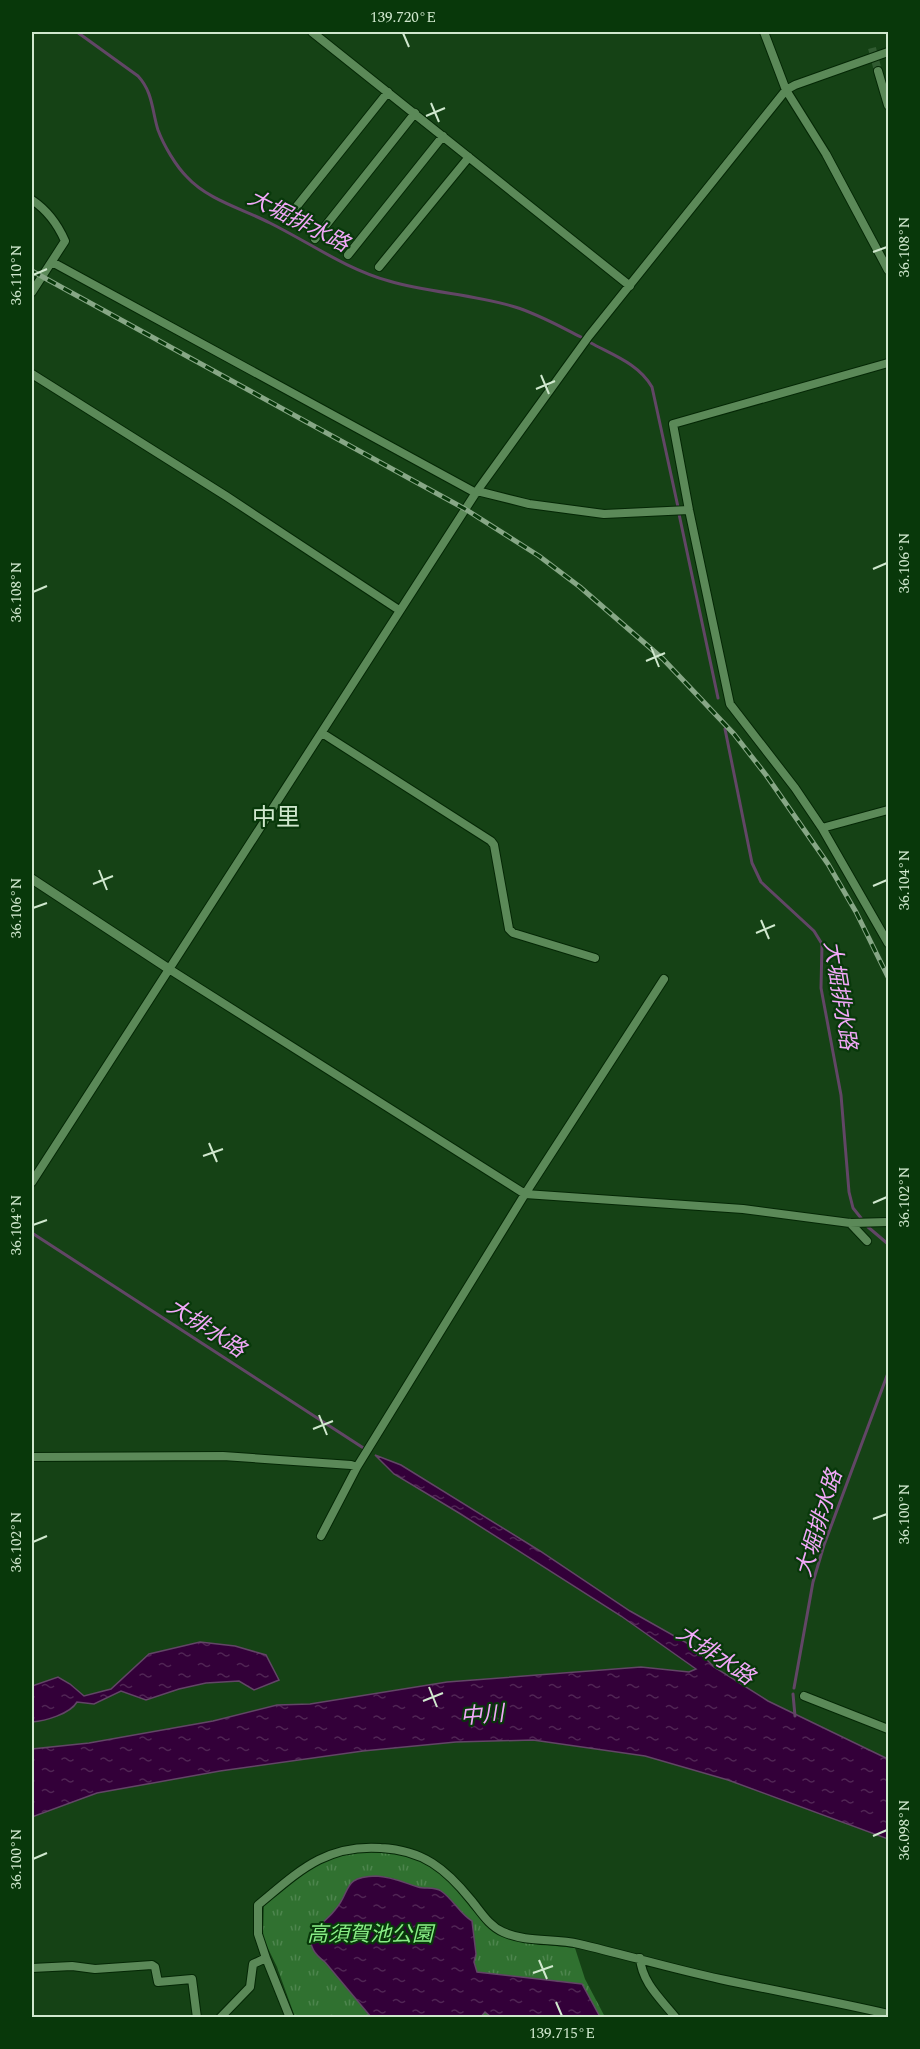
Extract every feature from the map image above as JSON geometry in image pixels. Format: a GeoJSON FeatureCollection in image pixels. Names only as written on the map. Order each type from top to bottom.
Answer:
{"type":"FeatureCollection","features":[{"type":"Feature","properties":{"kind":"street"},"geometry":{"type":"LineString","coordinates":[[312,32],[630,286]]}},
{"type":"Feature","properties":{"kind":"street"},"geometry":{"type":"LineString","coordinates":[[764,32],[786,90],[826,154],[888,270]]}},
{"type":"Feature","properties":{"kind":"street"},"geometry":{"type":"LineString","coordinates":[[32,1182],[322,734],[399,610],[477,492],[581,346],[786,90],[888,52]]}},
{"type":"Feature","properties":{"kind":"street"},"geometry":{"type":"LineString","coordinates":[[878,71],[888,105]]}},
{"type":"Feature","properties":{"kind":"street"},"geometry":{"type":"LineString","coordinates":[[285,221],[388,92]]}},
{"type":"Feature","properties":{"kind":"street"},"geometry":{"type":"LineString","coordinates":[[315,239],[415,113]]}},
{"type":"Feature","properties":{"kind":"street"},"geometry":{"type":"LineString","coordinates":[[348,255],[443,136]]}},
{"type":"Feature","properties":{"kind":"street"},"geometry":{"type":"LineString","coordinates":[[379,267],[469,157]]}},
{"type":"Feature","properties":{"kind":"street"},"geometry":{"type":"LineString","coordinates":[[32,200],[58,226],[65,241],[32,292]]}},
{"type":"Feature","properties":{"kind":"street"},"geometry":{"type":"LineString","coordinates":[[52,262],[477,492],[529,504],[604,514],[689,510]]}},
{"type":"Feature","properties":{"kind":"street"},"geometry":{"type":"LineString","coordinates":[[888,363],[673,424],[730,704],[795,788],[822,828],[888,943]]}},
{"type":"Feature","properties":{"kind":"street"},"geometry":{"type":"LineString","coordinates":[[32,374],[226,496],[399,610]]}},
{"type":"Feature","properties":{"kind":"street"},"geometry":{"type":"LineString","coordinates":[[322,734],[491,841],[494,845],[509,929],[513,933],[595,958]]}},
{"type":"Feature","properties":{"kind":"street"},"geometry":{"type":"LineString","coordinates":[[822,828],[888,810]]}},
{"type":"Feature","properties":{"kind":"street"},"geometry":{"type":"LineString","coordinates":[[32,879],[169,969],[525,1194],[743,1209],[850,1222],[888,1222]]}},
{"type":"Feature","properties":{"kind":"street"},"geometry":{"type":"LineString","coordinates":[[321,1536],[359,1464],[525,1194],[664,979]]}},
{"type":"Feature","properties":{"kind":"street"},"geometry":{"type":"LineString","coordinates":[[850,1222],[867,1241]]}},
{"type":"Feature","properties":{"kind":"street"},"geometry":{"type":"LineString","coordinates":[[32,1457],[223,1456],[359,1464]]}},
{"type":"Feature","properties":{"kind":"street"},"geometry":{"type":"LineString","coordinates":[[804,1696],[888,1729]]}},
{"type":"Feature","properties":{"kind":"street"},"geometry":{"type":"LineString","coordinates":[[290,2018],[258,1934],[258,1905],[317,1859],[346,1850],[381,1848],[418,1855],[438,1865],[461,1887],[491,1924],[509,1935],[573,1942],[717,1979],[829,2000],[888,2014]]}},
{"type":"Feature","properties":{"kind":"street"},"geometry":{"type":"LineString","coordinates":[[220,2018],[248,1991],[253,1964],[266,1958]]}},
{"type":"Feature","properties":{"kind":"street"},"geometry":{"type":"LineString","coordinates":[[640,1958],[645,1980],[676,2018]]}},
{"type":"Feature","properties":{"kind":"street"},"geometry":{"type":"LineString","coordinates":[[32,1968],[72,1966],[95,1969],[152,1965],[155,1967],[158,1982],[192,1979],[197,2018]]}},
{"type":"Feature","properties":{"kind":"green space","name":"高須賀池公園"},"geometry":{"type":"Polygon","coordinates":[[[373,1850],[408,1855],[427,1862],[448,1880],[485,1921],[507,1937],[530,1943],[575,1948],[585,1979],[605,2017],[295,2017],[277,1967],[263,1938],[264,1904],[316,1863],[346,1853],[373,1850]]]}},
{"type":"Feature","properties":{"kind":"water","name":"中川"},"geometry":{"type":"Polygon","coordinates":[[[375,1455],[401,1465],[540,1551],[630,1611],[694,1647],[714,1667],[768,1701],[888,1759],[888,1839],[728,1780],[645,1756],[533,1740],[456,1742],[363,1751],[220,1771],[97,1793],[32,1817],[32,1749],[89,1743],[213,1721],[277,1705],[310,1704],[447,1682],[641,1667],[689,1672],[696,1669],[621,1616],[394,1474],[375,1455]]]}},
{"type":"Feature","properties":{"kind":"water"},"geometry":{"type":"Polygon","coordinates":[[[200,1642],[235,1646],[266,1655],[279,1680],[254,1690],[239,1681],[206,1683],[146,1700],[121,1691],[94,1704],[77,1702],[63,1713],[32,1722],[32,1686],[58,1677],[84,1696],[111,1689],[149,1654],[200,1642]]]}},
{"type":"Feature","properties":{"kind":"water"},"geometry":{"type":"Polygon","coordinates":[[[376,1876],[418,1887],[436,1889],[445,1894],[472,1921],[476,1954],[474,1962],[477,1972],[582,1984],[600,2017],[491,2017],[485,2012],[480,2018],[371,2017],[315,1953],[310,1934],[335,1910],[352,1882],[376,1876]]]}},
{"type":"Feature","properties":{"kind":"waterway","name":"大堀排水路"},"geometry":{"type":"LineString","coordinates":[[77,32],[143,82],[149,95],[158,130],[167,149],[183,172],[205,192],[373,276],[405,285],[515,307],[581,337]]}},
{"type":"Feature","properties":{"kind":"waterway","name":"大堀排水路"},"geometry":{"type":"LineString","coordinates":[[591,343],[633,366],[652,387],[678,507]]}},
{"type":"Feature","properties":{"kind":"waterway","name":"大堀排水路"},"geometry":{"type":"LineString","coordinates":[[679,514],[718,698]]}},
{"type":"Feature","properties":{"kind":"waterway","name":"大堀排水路"},"geometry":{"type":"LineString","coordinates":[[725,729],[752,863],[761,882],[814,931],[822,944],[821,988],[841,1095],[849,1192],[853,1208],[861,1218]]}},
{"type":"Feature","properties":{"kind":"waterway","name":"大堀排水路"},"geometry":{"type":"LineString","coordinates":[[868,1227],[888,1244]]}},
{"type":"Feature","properties":{"kind":"waterway","name":"大排水路"},"geometry":{"type":"LineString","coordinates":[[32,1233],[365,1449]]}},
{"type":"Feature","properties":{"kind":"waterway","name":"大堀排水路"},"geometry":{"type":"LineString","coordinates":[[794,1688],[813,1582],[824,1545],[888,1373]]}},
{"type":"Feature","properties":{"kind":"waterway","name":"大堀排水路"},"geometry":{"type":"LineString","coordinates":[[793,1694],[795,1716]]}},
{"type":"Feature","properties":{"kind":"tunnel"},"geometry":{"type":"LineString","coordinates":[[872,48],[878,71]]}},
{"type":"Feature","properties":{"kind":"railway"},"geometry":{"type":"LineString","coordinates":[[32,271],[465,509],[539,556],[580,587],[663,659],[734,734],[766,775],[828,864],[856,912],[888,977]]}},
{"type":"Feature","properties":{"kind":"district","name":"中里"},"geometry":{"type":"Point","coordinates":[276,817]}}]}
